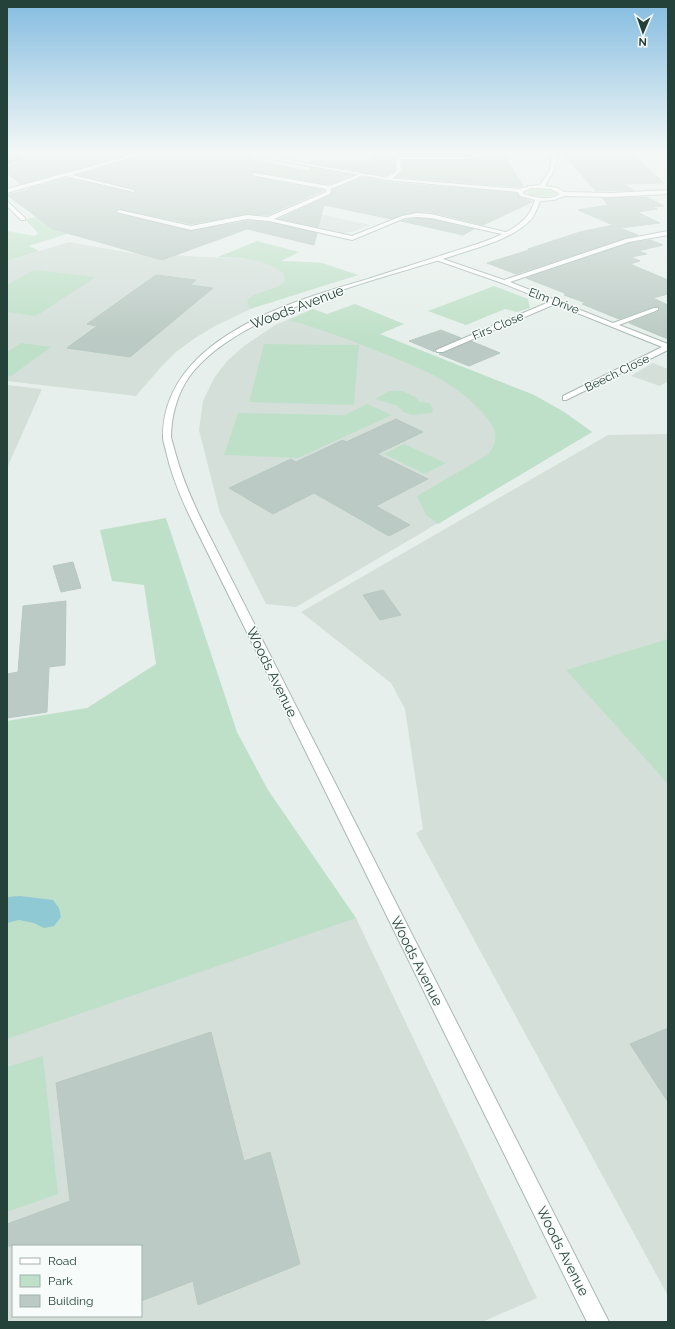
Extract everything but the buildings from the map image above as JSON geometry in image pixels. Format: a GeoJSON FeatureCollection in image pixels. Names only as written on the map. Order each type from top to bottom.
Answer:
{"type":"FeatureCollection","features":[{"type":"Feature","properties":{"kind":"street"},"geometry":{"type":"LineString","coordinates":[[19,215],[23,219]]}},
{"type":"Feature","properties":{"kind":"street"},"geometry":{"type":"LineString","coordinates":[[133,215],[191,228],[241,218],[256,217],[352,238],[404,217],[417,215]]}},
{"type":"Feature","properties":{"kind":"street"},"geometry":{"type":"LineString","coordinates":[[270,219],[279,215]]}},
{"type":"Feature","properties":{"kind":"street"},"geometry":{"type":"LineString","coordinates":[[417,215],[432,216],[506,233]]}},
{"type":"Feature","properties":{"kind":"street","name":"Woods Avenue"},"geometry":{"type":"LineString","coordinates":[[531,215],[530,218],[506,233],[479,246],[315,297],[254,322],[226,338],[207,353],[182,383],[170,407],[167,437],[178,480],[221,570],[598,1322]]}},
{"type":"Feature","properties":{"kind":"street"},"geometry":{"type":"LineString","coordinates":[[504,282],[628,240],[668,233]]}},
{"type":"Feature","properties":{"kind":"street","name":"Elm Drive"},"geometry":{"type":"LineString","coordinates":[[438,259],[504,282],[668,347]]}},
{"type":"Feature","properties":{"kind":"street","name":"Firs Close"},"geometry":{"type":"LineString","coordinates":[[440,350],[555,302]]}},
{"type":"Feature","properties":{"kind":"street"},"geometry":{"type":"LineString","coordinates":[[613,325],[656,309]]}},
{"type":"Feature","properties":{"kind":"street","name":"Beech Close"},"geometry":{"type":"LineString","coordinates":[[566,398],[668,347]]}},
{"type":"Feature","properties":{"kind":"shaded area"},"geometry":{"type":"Polygon","coordinates":[[[294,215],[325,215],[370,225],[352,232],[343,233],[286,220],[294,215]]]}},
{"type":"Feature","properties":{"kind":"shaded area"},"geometry":{"type":"Polygon","coordinates":[[[69,242],[131,253],[322,263],[358,275],[259,305],[215,326],[176,352],[136,396],[7,381],[7,261],[69,242]]]}},
{"type":"Feature","properties":{"kind":"shaded area"},"geometry":{"type":"Polygon","coordinates":[[[313,309],[534,395],[564,412],[592,432],[296,607],[266,604],[220,513],[199,430],[203,401],[214,378],[227,361],[244,346],[275,325],[313,309]]]}},
{"type":"Feature","properties":{"kind":"shaded area"},"geometry":{"type":"Polygon","coordinates":[[[653,363],[668,369],[668,381],[660,386],[631,376],[653,363]]]}},
{"type":"Feature","properties":{"kind":"shaded area"},"geometry":{"type":"Polygon","coordinates":[[[7,385],[42,389],[7,468],[7,385]]]}},
{"type":"Feature","properties":{"kind":"shaded area"},"geometry":{"type":"Polygon","coordinates":[[[668,434],[668,1296],[416,833],[423,829],[405,709],[391,683],[301,612],[608,435],[668,434]]]}},
{"type":"Feature","properties":{"kind":"shaded area"},"geometry":{"type":"Polygon","coordinates":[[[356,918],[537,1298],[482,1322],[7,1322],[7,1037],[176,972],[356,918]]]}},
{"type":"Feature","properties":{"kind":"green space"},"geometry":{"type":"Polygon","coordinates":[[[47,215],[101,215],[113,219],[29,246],[39,251],[7,261],[7,231],[35,236],[38,233],[25,219],[47,215]]]}},
{"type":"Feature","properties":{"kind":"green space"},"geometry":{"type":"Polygon","coordinates":[[[257,241],[299,252],[281,261],[322,263],[358,275],[250,309],[247,301],[256,294],[281,285],[285,281],[284,274],[261,262],[218,257],[257,241]]]}},
{"type":"Feature","properties":{"kind":"green space"},"geometry":{"type":"Polygon","coordinates":[[[34,270],[96,277],[36,316],[7,312],[7,285],[34,270]]]}},
{"type":"Feature","properties":{"kind":"green space"},"geometry":{"type":"Polygon","coordinates":[[[494,286],[528,299],[530,308],[517,312],[505,309],[466,325],[428,311],[494,286]]]}},
{"type":"Feature","properties":{"kind":"green space"},"geometry":{"type":"Polygon","coordinates":[[[355,304],[404,324],[380,334],[534,395],[564,412],[592,432],[438,524],[426,515],[417,496],[487,455],[492,449],[494,443],[495,433],[493,427],[481,411],[470,400],[446,382],[433,375],[355,342],[288,320],[313,309],[327,314],[355,304]]]}},
{"type":"Feature","properties":{"kind":"green space"},"geometry":{"type":"Polygon","coordinates":[[[21,343],[51,347],[11,376],[7,375],[7,352],[21,343]]]}},
{"type":"Feature","properties":{"kind":"green space"},"geometry":{"type":"Polygon","coordinates":[[[264,344],[359,345],[354,405],[249,402],[264,344]]]}},
{"type":"Feature","properties":{"kind":"green space"},"geometry":{"type":"Polygon","coordinates":[[[389,391],[403,391],[417,398],[419,402],[429,403],[433,409],[432,413],[413,415],[403,412],[398,406],[375,399],[389,391]]]}},
{"type":"Feature","properties":{"kind":"green space"},"geometry":{"type":"Polygon","coordinates":[[[367,404],[392,415],[298,458],[224,455],[238,413],[345,415],[367,404]]]}},
{"type":"Feature","properties":{"kind":"green space"},"geometry":{"type":"Polygon","coordinates":[[[404,444],[446,463],[425,474],[384,454],[404,444]]]}},
{"type":"Feature","properties":{"kind":"green space"},"geometry":{"type":"Polygon","coordinates":[[[166,518],[237,732],[268,790],[356,918],[7,1039],[7,721],[87,708],[156,664],[144,585],[112,581],[100,530],[166,518]]]}},
{"type":"Feature","properties":{"kind":"green space"},"geometry":{"type":"Polygon","coordinates":[[[668,639],[668,784],[566,670],[668,639]]]}},
{"type":"Feature","properties":{"kind":"green space"},"geometry":{"type":"Polygon","coordinates":[[[43,1056],[58,1194],[7,1212],[7,1067],[43,1056]]]}},
{"type":"Feature","properties":{"kind":"water"},"geometry":{"type":"Polygon","coordinates":[[[20,896],[53,900],[59,908],[61,917],[54,926],[44,928],[34,923],[19,920],[7,923],[7,897],[20,896]]]}}]}
